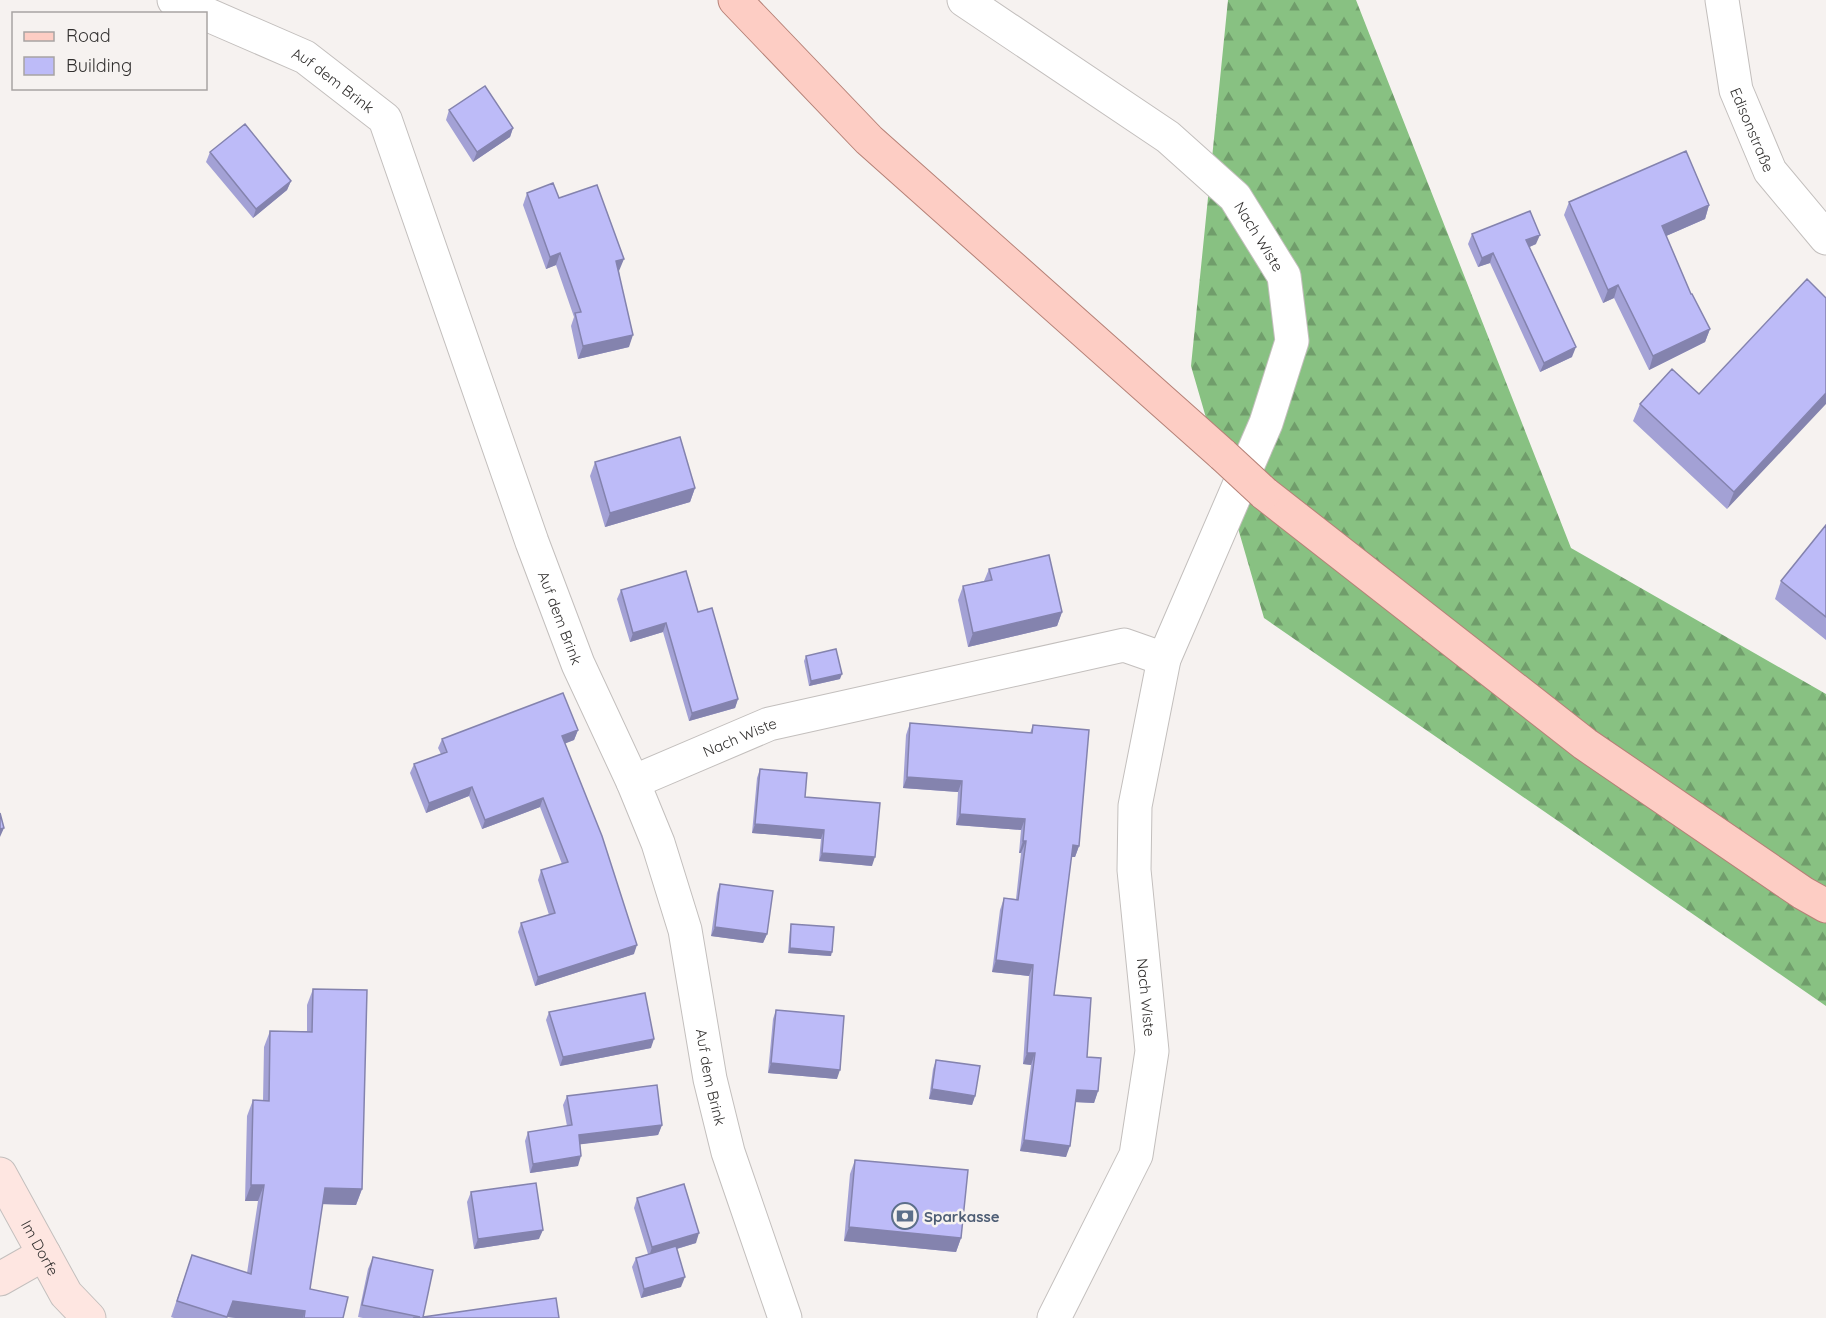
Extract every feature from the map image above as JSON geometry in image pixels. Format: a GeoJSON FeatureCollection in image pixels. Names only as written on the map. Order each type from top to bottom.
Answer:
{"type":"FeatureCollection","features":[{"type":"Feature","properties":{"kind":"main road"},"geometry":{"type":"LineString","coordinates":[[735,0],[869,140],[1264,493],[1585,744],[1803,893],[1826,906]]}},
{"type":"Feature","properties":{"kind":"street","name":"Auf dem Brink"},"geometry":{"type":"LineString","coordinates":[[174,0],[201,12]]}},
{"type":"Feature","properties":{"kind":"street","name":"Nach Wiste"},"geometry":{"type":"LineString","coordinates":[[964,0],[1168,137],[1235,197],[1284,276],[1293,341],[1266,423],[1164,659],[1135,806],[1134,870],[1152,1052],[1137,1155],[1054,1318]]}},
{"type":"Feature","properties":{"kind":"street","name":"Edisonstraße"},"geometry":{"type":"LineString","coordinates":[[1722,0],[1736,90],[1770,171],[1826,238]]}},
{"type":"Feature","properties":{"kind":"street","name":"Auf dem Brink"},"geometry":{"type":"LineString","coordinates":[[207,15],[305,57],[385,119],[532,542],[578,664],[633,782],[658,843],[685,930],[710,1079],[728,1152],[784,1318]]}},
{"type":"Feature","properties":{"kind":"street","name":"Nach Wiste"},"geometry":{"type":"LineString","coordinates":[[633,782],[769,724],[1124,645],[1164,659]]}},
{"type":"Feature","properties":{"kind":"street","name":"Im Dorfe"},"geometry":{"type":"LineString","coordinates":[[0,1174],[66,1294],[86,1317]]}},
{"type":"Feature","properties":{"kind":"street"},"geometry":{"type":"LineString","coordinates":[[0,1279],[44,1254]]}},
{"type":"Feature","properties":{"kind":"green space"},"geometry":{"type":"Polygon","coordinates":[[[1228,0],[1356,0],[1571,548],[1826,694],[1826,1006],[1264,618],[1191,366],[1228,0]]]}},
{"type":"Feature","properties":{"kind":"building"},"geometry":{"type":"Polygon","coordinates":[[[485,86],[513,128],[477,152],[449,110],[485,86]]]}},
{"type":"Feature","properties":{"kind":"building"},"geometry":{"type":"Polygon","coordinates":[[[245,124],[291,181],[256,209],[210,152],[245,124]]]}},
{"type":"Feature","properties":{"kind":"building"},"geometry":{"type":"Polygon","coordinates":[[[1686,151],[1709,205],[1662,226],[1691,294],[1710,329],[1653,356],[1618,285],[1608,290],[1569,202],[1686,151]]]}},
{"type":"Feature","properties":{"kind":"building"},"geometry":{"type":"Polygon","coordinates":[[[553,183],[559,198],[597,185],[624,259],[616,261],[633,335],[583,346],[575,313],[581,312],[560,253],[550,257],[527,193],[553,183]]]}},
{"type":"Feature","properties":{"kind":"building"},"geometry":{"type":"Polygon","coordinates":[[[1530,211],[1540,235],[1526,240],[1576,347],[1544,363],[1493,253],[1482,258],[1472,234],[1530,211]]]}},
{"type":"Feature","properties":{"kind":"building"},"geometry":{"type":"Polygon","coordinates":[[[1807,279],[1826,298],[1826,393],[1734,492],[1640,404],[1672,369],[1699,394],[1807,279]]]}},
{"type":"Feature","properties":{"kind":"building"},"geometry":{"type":"Polygon","coordinates":[[[680,437],[695,488],[610,513],[595,462],[680,437]]]}},
{"type":"Feature","properties":{"kind":"building"},"geometry":{"type":"Polygon","coordinates":[[[1826,525],[1826,617],[1781,581],[1826,525]]]}},
{"type":"Feature","properties":{"kind":"building"},"geometry":{"type":"Polygon","coordinates":[[[1049,555],[1062,612],[973,633],[963,586],[992,580],[989,569],[1049,555]]]}},
{"type":"Feature","properties":{"kind":"building"},"geometry":{"type":"Polygon","coordinates":[[[686,571],[698,612],[712,608],[738,699],[692,713],[666,623],[633,633],[621,590],[686,571]]]}},
{"type":"Feature","properties":{"kind":"building"},"geometry":{"type":"Polygon","coordinates":[[[836,649],[842,674],[811,681],[806,656],[836,649]]]}},
{"type":"Feature","properties":{"kind":"building"},"geometry":{"type":"Polygon","coordinates":[[[563,693],[578,730],[562,736],[602,836],[637,945],[538,977],[521,923],[555,913],[541,870],[568,862],[543,798],[485,820],[472,787],[429,803],[414,764],[447,752],[442,739],[563,693]]]}},
{"type":"Feature","properties":{"kind":"building"},"geometry":{"type":"Polygon","coordinates":[[[910,723],[1032,733],[1033,725],[1089,730],[1079,846],[1073,845],[1054,995],[1091,998],[1087,1057],[1101,1058],[1098,1091],[1077,1090],[1070,1146],[1024,1140],[1035,1053],[1027,1053],[1033,965],[996,960],[1004,898],[1018,900],[1026,841],[1023,841],[1025,819],[960,814],[962,781],[907,777],[910,723]]]}},
{"type":"Feature","properties":{"kind":"building"},"geometry":{"type":"Polygon","coordinates":[[[760,769],[807,773],[805,797],[880,803],[875,857],[822,853],[824,830],[755,824],[760,769]]]}},
{"type":"Feature","properties":{"kind":"building"},"geometry":{"type":"Polygon","coordinates":[[[0,813],[4,828],[0,829],[0,813]]]}},
{"type":"Feature","properties":{"kind":"building"},"geometry":{"type":"Polygon","coordinates":[[[720,884],[773,891],[767,934],[715,927],[720,884]]]}},
{"type":"Feature","properties":{"kind":"building"},"geometry":{"type":"Polygon","coordinates":[[[791,924],[834,927],[832,952],[790,948],[791,924]]]}},
{"type":"Feature","properties":{"kind":"building"},"geometry":{"type":"Polygon","coordinates":[[[313,989],[367,990],[362,1189],[325,1188],[310,1289],[348,1297],[343,1318],[304,1318],[305,1311],[233,1301],[227,1317],[177,1301],[192,1255],[251,1274],[264,1185],[251,1185],[253,1100],[269,1101],[270,1031],[312,1032],[313,989]]]}},
{"type":"Feature","properties":{"kind":"building"},"geometry":{"type":"Polygon","coordinates":[[[645,993],[654,1039],[563,1057],[549,1012],[645,993]]]}},
{"type":"Feature","properties":{"kind":"building"},"geometry":{"type":"Polygon","coordinates":[[[776,1010],[844,1016],[840,1070],[771,1063],[776,1010]]]}},
{"type":"Feature","properties":{"kind":"building"},"geometry":{"type":"Polygon","coordinates":[[[936,1060],[980,1066],[975,1096],[932,1089],[936,1060]]]}},
{"type":"Feature","properties":{"kind":"building"},"geometry":{"type":"Polygon","coordinates":[[[657,1085],[662,1125],[579,1135],[581,1156],[533,1164],[528,1132],[572,1125],[567,1096],[657,1085]]]}},
{"type":"Feature","properties":{"kind":"building"},"geometry":{"type":"Polygon","coordinates":[[[855,1160],[968,1170],[961,1238],[849,1227],[855,1160]]]}},
{"type":"Feature","properties":{"kind":"building"},"geometry":{"type":"Polygon","coordinates":[[[536,1183],[543,1230],[478,1239],[471,1192],[536,1183]]]}},
{"type":"Feature","properties":{"kind":"building"},"geometry":{"type":"Polygon","coordinates":[[[684,1184],[699,1233],[652,1247],[637,1198],[684,1184]]]}},
{"type":"Feature","properties":{"kind":"building"},"geometry":{"type":"Polygon","coordinates":[[[676,1246],[685,1277],[644,1289],[636,1258],[676,1246]]]}},
{"type":"Feature","properties":{"kind":"building"},"geometry":{"type":"Polygon","coordinates":[[[373,1257],[433,1270],[423,1317],[556,1298],[559,1318],[413,1318],[420,1317],[362,1305],[373,1257]]]}},
{"type":"Feature","properties":{"kind":"place","name":"Sparkasse"},"geometry":{"type":"Point","coordinates":[905,1216]}}]}
